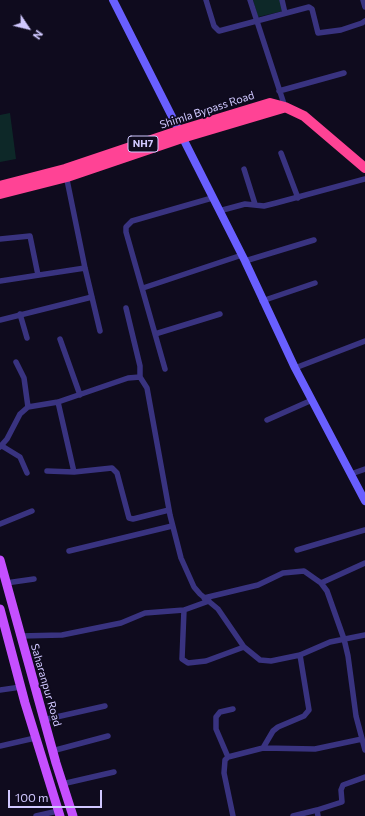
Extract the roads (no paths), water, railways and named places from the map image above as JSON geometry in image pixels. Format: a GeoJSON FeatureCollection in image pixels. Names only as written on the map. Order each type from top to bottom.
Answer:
{"type":"FeatureCollection","features":[{"type":"Feature","properties":{"kind":"highway","name":"Shimla Bypass Road"},"geometry":{"type":"LineString","coordinates":[[0,194],[180,134],[285,107]]}},
{"type":"Feature","properties":{"kind":"highway"},"geometry":{"type":"LineString","coordinates":[[285,107],[304,116],[365,168]]}},
{"type":"Feature","properties":{"kind":"highway","name":"Shimla Bypass Road"},"geometry":{"type":"LineString","coordinates":[[0,186],[66,173]]}},
{"type":"Feature","properties":{"kind":"main road","name":"Saharanpur Road"},"geometry":{"type":"LineString","coordinates":[[0,560],[52,752],[73,816]]}},
{"type":"Feature","properties":{"kind":"main road"},"geometry":{"type":"LineString","coordinates":[[0,609],[35,738],[59,814]]}},
{"type":"Feature","properties":{"kind":"street"},"geometry":{"type":"LineString","coordinates":[[113,0],[243,258],[295,368],[365,501]]}},
{"type":"Feature","properties":{"kind":"street"},"geometry":{"type":"LineString","coordinates":[[206,0],[214,26],[217,30],[221,31],[311,7],[318,33],[341,30],[362,24],[365,21]]}},
{"type":"Feature","properties":{"kind":"street"},"geometry":{"type":"LineString","coordinates":[[250,0],[285,107]]}},
{"type":"Feature","properties":{"kind":"street"},"geometry":{"type":"LineString","coordinates":[[282,0],[285,13]]}},
{"type":"Feature","properties":{"kind":"street"},"geometry":{"type":"LineString","coordinates":[[363,0],[365,7]]}},
{"type":"Feature","properties":{"kind":"street"},"geometry":{"type":"LineString","coordinates":[[279,91],[344,73]]}},
{"type":"Feature","properties":{"kind":"street"},"geometry":{"type":"LineString","coordinates":[[281,153],[298,198]]}},
{"type":"Feature","properties":{"kind":"street"},"geometry":{"type":"LineString","coordinates":[[244,169],[255,204]]}},
{"type":"Feature","properties":{"kind":"street"},"geometry":{"type":"LineString","coordinates":[[66,173],[85,268],[100,331]]}},
{"type":"Feature","properties":{"kind":"street"},"geometry":{"type":"LineString","coordinates":[[219,211],[245,204],[264,206],[365,179]]}},
{"type":"Feature","properties":{"kind":"street"},"geometry":{"type":"LineString","coordinates":[[165,369],[126,232],[127,225],[132,221],[212,198]]}},
{"type":"Feature","properties":{"kind":"street"},"geometry":{"type":"LineString","coordinates":[[0,239],[30,236],[38,275]]}},
{"type":"Feature","properties":{"kind":"street"},"geometry":{"type":"LineString","coordinates":[[143,288],[243,258],[314,240]]}},
{"type":"Feature","properties":{"kind":"street"},"geometry":{"type":"LineString","coordinates":[[0,281],[85,268]]}},
{"type":"Feature","properties":{"kind":"street"},"geometry":{"type":"LineString","coordinates":[[262,301],[315,283]]}},
{"type":"Feature","properties":{"kind":"street"},"geometry":{"type":"LineString","coordinates":[[0,320],[92,297]]}},
{"type":"Feature","properties":{"kind":"street"},"geometry":{"type":"LineString","coordinates":[[126,308],[140,366],[140,377],[147,388],[177,548],[194,587],[224,616],[244,647],[260,660],[276,661],[300,655],[344,639],[365,635]]}},
{"type":"Feature","properties":{"kind":"street"},"geometry":{"type":"LineString","coordinates":[[20,314],[27,338]]}},
{"type":"Feature","properties":{"kind":"street"},"geometry":{"type":"LineString","coordinates":[[155,334],[220,314]]}},
{"type":"Feature","properties":{"kind":"street"},"geometry":{"type":"LineString","coordinates":[[60,339],[80,395]]}},
{"type":"Feature","properties":{"kind":"street"},"geometry":{"type":"LineString","coordinates":[[295,368],[365,341]]}},
{"type":"Feature","properties":{"kind":"street"},"geometry":{"type":"LineString","coordinates":[[16,362],[24,378],[28,407]]}},
{"type":"Feature","properties":{"kind":"street"},"geometry":{"type":"LineString","coordinates":[[27,473],[20,457],[1,446],[20,414],[28,407],[58,402],[128,378],[140,377]]}},
{"type":"Feature","properties":{"kind":"street"},"geometry":{"type":"LineString","coordinates":[[267,420],[312,400]]}},
{"type":"Feature","properties":{"kind":"street"},"geometry":{"type":"LineString","coordinates":[[58,402],[74,472]]}},
{"type":"Feature","properties":{"kind":"street"},"geometry":{"type":"LineString","coordinates":[[352,474],[365,469]]}},
{"type":"Feature","properties":{"kind":"street"},"geometry":{"type":"LineString","coordinates":[[47,471],[74,472],[115,470],[118,473],[127,515],[131,519],[169,510]]}},
{"type":"Feature","properties":{"kind":"street"},"geometry":{"type":"LineString","coordinates":[[0,524],[32,511]]}},
{"type":"Feature","properties":{"kind":"street"},"geometry":{"type":"LineString","coordinates":[[69,551],[172,526]]}},
{"type":"Feature","properties":{"kind":"street"},"geometry":{"type":"LineString","coordinates":[[297,550],[365,530]]}},
{"type":"Feature","properties":{"kind":"street"},"geometry":{"type":"LineString","coordinates":[[321,583],[365,563]]}},
{"type":"Feature","properties":{"kind":"street"},"geometry":{"type":"LineString","coordinates":[[20,636],[62,635],[121,623],[145,613],[184,610],[207,600],[258,585],[283,573],[304,571],[321,583],[327,591],[344,639],[348,656],[356,716],[365,750]]}},
{"type":"Feature","properties":{"kind":"street"},"geometry":{"type":"LineString","coordinates":[[6,583],[34,579]]}},
{"type":"Feature","properties":{"kind":"street"},"geometry":{"type":"LineString","coordinates":[[184,610],[181,656],[185,662],[206,661],[244,647]]}},
{"type":"Feature","properties":{"kind":"street"},"geometry":{"type":"LineString","coordinates":[[263,748],[273,731],[278,727],[304,716],[309,710],[300,655]]}},
{"type":"Feature","properties":{"kind":"street"},"geometry":{"type":"LineString","coordinates":[[0,690],[21,687]]}},
{"type":"Feature","properties":{"kind":"street"},"geometry":{"type":"LineString","coordinates":[[43,720],[105,706]]}},
{"type":"Feature","properties":{"kind":"street"},"geometry":{"type":"LineString","coordinates":[[228,757],[222,748],[216,729],[216,717],[220,712],[233,709]]}},
{"type":"Feature","properties":{"kind":"street"},"geometry":{"type":"LineString","coordinates":[[52,752],[108,736]]}},
{"type":"Feature","properties":{"kind":"street"},"geometry":{"type":"LineString","coordinates":[[0,746],[35,738]]}},
{"type":"Feature","properties":{"kind":"street"},"geometry":{"type":"LineString","coordinates":[[233,816],[224,773],[225,760],[228,757],[263,748],[315,750],[362,739]]}},
{"type":"Feature","properties":{"kind":"street"},"geometry":{"type":"LineString","coordinates":[[62,784],[114,772]]}},
{"type":"Feature","properties":{"kind":"street"},"geometry":{"type":"LineString","coordinates":[[293,816],[317,813],[342,802],[341,790],[343,785],[365,777]]}},
{"type":"Feature","properties":{"kind":"street"},"geometry":{"type":"LineString","coordinates":[[36,816],[59,814]]}}]}
